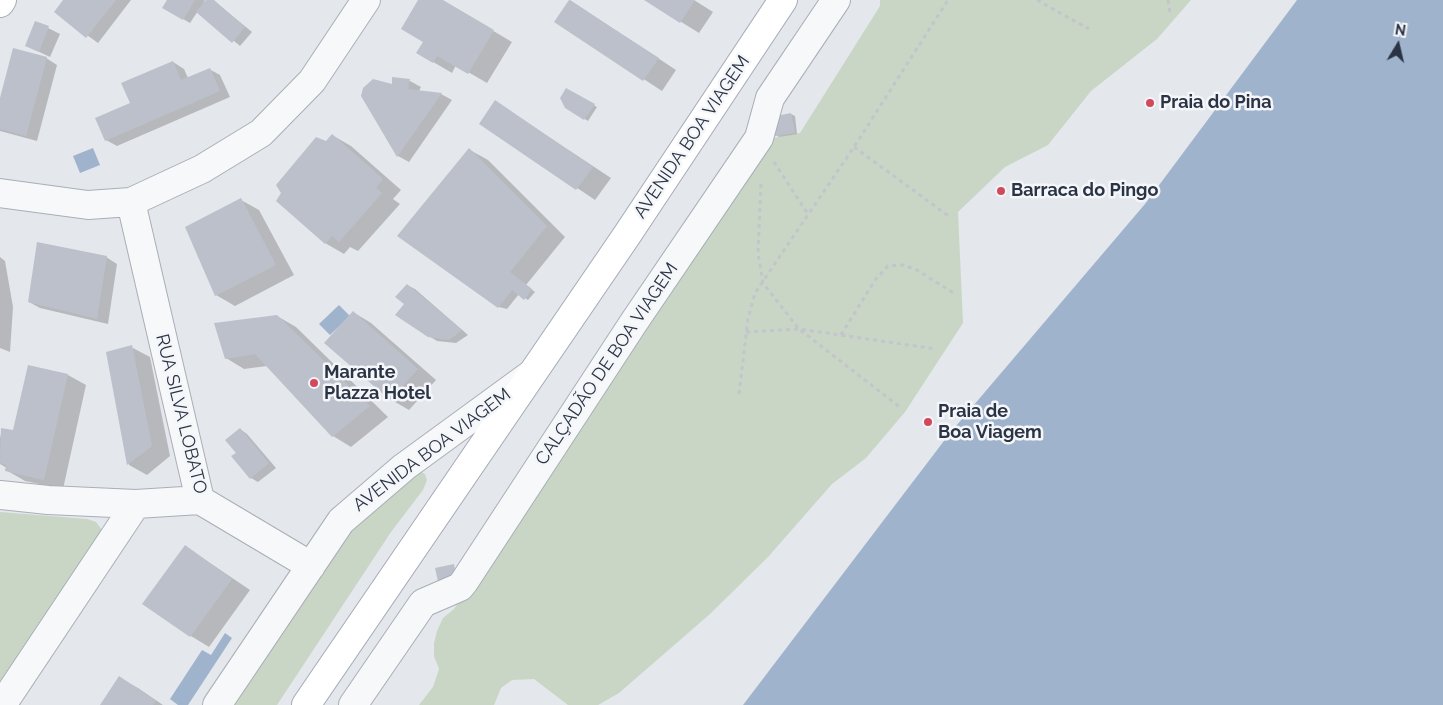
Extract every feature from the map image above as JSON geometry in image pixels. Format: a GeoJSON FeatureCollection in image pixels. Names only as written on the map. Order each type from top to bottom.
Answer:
{"type":"FeatureCollection","features":[{"type":"Feature","properties":{"kind":"main road","name":"AVENIDA BOA VIAGEM"},"geometry":{"type":"LineString","coordinates":[[306,705],[533,373],[778,2]]}},
{"type":"Feature","properties":{"kind":"street"},"geometry":{"type":"LineString","coordinates":[[0,194],[88,205],[130,202],[202,169],[261,133],[312,81],[366,0]]}},
{"type":"Feature","properties":{"kind":"street","name":"CALÇADÃO DE BOA VIAGEM"},"geometry":{"type":"LineString","coordinates":[[353,705],[423,604],[460,587],[634,322],[759,138],[770,98],[836,0]]}},
{"type":"Feature","properties":{"kind":"street","name":"RUA SILVA LOBATO"},"geometry":{"type":"LineString","coordinates":[[130,202],[200,500],[311,566]]}},
{"type":"Feature","properties":{"kind":"street","name":"AVENIDA BOA VIAGEM"},"geometry":{"type":"LineString","coordinates":[[217,705],[340,521],[404,467],[533,373]]}},
{"type":"Feature","properties":{"kind":"street"},"geometry":{"type":"LineString","coordinates":[[0,495],[48,500],[136,504],[200,500]]}},
{"type":"Feature","properties":{"kind":"street"},"geometry":{"type":"LineString","coordinates":[[2,705],[136,504]]}},
{"type":"Feature","properties":{"kind":"path"},"geometry":{"type":"LineString","coordinates":[[740,394],[750,304],[948,0]]}},
{"type":"Feature","properties":{"kind":"path"},"geometry":{"type":"LineString","coordinates":[[1037,0],[1089,29]]}},
{"type":"Feature","properties":{"kind":"path"},"geometry":{"type":"LineString","coordinates":[[1168,0],[1170,13]]}},
{"type":"Feature","properties":{"kind":"path"},"geometry":{"type":"LineString","coordinates":[[759,138],[808,214]]}},
{"type":"Feature","properties":{"kind":"path"},"geometry":{"type":"LineString","coordinates":[[759,138],[761,175],[758,253],[763,283],[799,329],[901,408]]}},
{"type":"Feature","properties":{"kind":"path"},"geometry":{"type":"LineString","coordinates":[[854,147],[950,217]]}},
{"type":"Feature","properties":{"kind":"path"},"geometry":{"type":"LineString","coordinates":[[841,335],[875,280],[888,266],[904,265],[917,270],[955,294]]}},
{"type":"Feature","properties":{"kind":"path"},"geometry":{"type":"LineString","coordinates":[[746,332],[799,329],[936,349]]}},
{"type":"Feature","properties":{"kind":"green space"},"geometry":{"type":"Polygon","coordinates":[[[880,0],[1191,0],[1157,39],[1091,91],[1048,145],[1005,167],[958,212],[963,323],[905,412],[866,458],[832,484],[768,557],[710,614],[619,693],[598,705],[568,705],[534,679],[512,680],[501,688],[494,705],[419,705],[433,687],[439,669],[434,656],[434,643],[443,618],[454,609],[510,527],[768,139],[800,133],[880,6],[880,0]]]}},
{"type":"Feature","properties":{"kind":"green space"},"geometry":{"type":"Polygon","coordinates":[[[419,471],[425,474],[427,480],[423,490],[391,532],[277,705],[230,705],[349,530],[419,471]]]}},
{"type":"Feature","properties":{"kind":"green space"},"geometry":{"type":"Polygon","coordinates":[[[0,512],[87,519],[96,522],[102,530],[4,679],[0,680],[0,512]]]}},
{"type":"Feature","properties":{"kind":"water"},"geometry":{"type":"Polygon","coordinates":[[[1297,0],[1443,0],[1443,705],[743,705],[950,433],[1145,204],[1297,0]]]}},
{"type":"Feature","properties":{"kind":"water"},"geometry":{"type":"Polygon","coordinates":[[[93,148],[100,165],[80,173],[73,156],[93,148]]]}},
{"type":"Feature","properties":{"kind":"water"},"geometry":{"type":"Polygon","coordinates":[[[339,305],[350,316],[330,335],[319,324],[339,305]]]}},
{"type":"Feature","properties":{"kind":"water"},"geometry":{"type":"Polygon","coordinates":[[[225,633],[232,638],[188,705],[178,705],[170,699],[202,650],[211,655],[225,633]]]}},
{"type":"Feature","properties":{"kind":"building"},"geometry":{"type":"Polygon","coordinates":[[[63,0],[116,0],[86,38],[54,12],[63,0]]]}},
{"type":"Feature","properties":{"kind":"building"},"geometry":{"type":"Polygon","coordinates":[[[167,0],[195,0],[183,20],[162,8],[167,0]]]}},
{"type":"Feature","properties":{"kind":"building"},"geometry":{"type":"Polygon","coordinates":[[[206,0],[214,0],[245,27],[232,43],[196,12],[206,0]]]}},
{"type":"Feature","properties":{"kind":"building"},"geometry":{"type":"Polygon","coordinates":[[[418,0],[443,0],[494,30],[468,74],[437,56],[433,63],[416,53],[423,42],[401,29],[418,0]]]}},
{"type":"Feature","properties":{"kind":"building"},"geometry":{"type":"Polygon","coordinates":[[[569,0],[659,58],[643,81],[554,22],[569,0]]]}},
{"type":"Feature","properties":{"kind":"building"},"geometry":{"type":"Polygon","coordinates":[[[644,0],[695,0],[680,23],[644,0]]]}},
{"type":"Feature","properties":{"kind":"building"},"geometry":{"type":"Polygon","coordinates":[[[35,21],[49,26],[39,52],[25,46],[35,21]]]}},
{"type":"Feature","properties":{"kind":"building"},"geometry":{"type":"Polygon","coordinates":[[[13,48],[47,57],[26,136],[0,129],[0,98],[13,48]]]}},
{"type":"Feature","properties":{"kind":"building"},"geometry":{"type":"Polygon","coordinates":[[[173,61],[181,80],[210,68],[220,91],[105,141],[95,118],[130,103],[121,83],[173,61]]]}},
{"type":"Feature","properties":{"kind":"building"},"geometry":{"type":"Polygon","coordinates":[[[392,77],[410,79],[408,89],[442,93],[397,157],[361,96],[363,88],[373,79],[392,84],[392,77]]]}},
{"type":"Feature","properties":{"kind":"building"},"geometry":{"type":"Polygon","coordinates":[[[566,88],[595,104],[584,120],[565,108],[560,98],[566,88]]]}},
{"type":"Feature","properties":{"kind":"building"},"geometry":{"type":"Polygon","coordinates":[[[495,100],[593,167],[576,190],[479,124],[495,100]]]}},
{"type":"Feature","properties":{"kind":"building"},"geometry":{"type":"Polygon","coordinates":[[[791,113],[795,133],[775,136],[771,117],[791,113]]]}},
{"type":"Feature","properties":{"kind":"building"},"geometry":{"type":"Polygon","coordinates":[[[332,134],[383,179],[376,188],[382,193],[339,242],[332,236],[325,244],[276,201],[281,193],[276,185],[316,137],[326,141],[332,134]]]}},
{"type":"Feature","properties":{"kind":"building"},"geometry":{"type":"Polygon","coordinates":[[[469,148],[547,226],[510,272],[532,289],[524,300],[512,290],[498,308],[397,236],[469,148]]]}},
{"type":"Feature","properties":{"kind":"building"},"geometry":{"type":"Polygon","coordinates":[[[241,198],[276,265],[215,296],[185,227],[241,198]]]}},
{"type":"Feature","properties":{"kind":"building"},"geometry":{"type":"Polygon","coordinates":[[[37,242],[107,256],[97,319],[28,302],[37,242]]]}},
{"type":"Feature","properties":{"kind":"building"},"geometry":{"type":"Polygon","coordinates":[[[407,284],[462,330],[449,340],[428,337],[395,315],[404,304],[395,297],[407,284]]]}},
{"type":"Feature","properties":{"kind":"building"},"geometry":{"type":"Polygon","coordinates":[[[353,311],[418,369],[390,400],[324,343],[353,311]]]}},
{"type":"Feature","properties":{"kind":"building","name":"Marante Plazza Hotel"},"geometry":{"type":"Polygon","coordinates":[[[277,315],[370,406],[332,437],[255,354],[225,359],[214,323],[277,315]]]}},
{"type":"Feature","properties":{"kind":"building"},"geometry":{"type":"Polygon","coordinates":[[[132,345],[152,446],[127,465],[106,352],[132,345]]]}},
{"type":"Feature","properties":{"kind":"building"},"geometry":{"type":"Polygon","coordinates":[[[28,365],[68,374],[44,480],[5,471],[6,465],[0,463],[1,428],[13,430],[28,365]]]}},
{"type":"Feature","properties":{"kind":"building"},"geometry":{"type":"Polygon","coordinates":[[[240,428],[269,463],[250,479],[231,456],[236,453],[225,440],[240,428]]]}},
{"type":"Feature","properties":{"kind":"building"},"geometry":{"type":"Polygon","coordinates":[[[185,545],[232,579],[190,637],[142,604],[185,545]]]}},
{"type":"Feature","properties":{"kind":"building"},"geometry":{"type":"Polygon","coordinates":[[[454,564],[457,582],[439,586],[435,568],[454,564]]]}},
{"type":"Feature","properties":{"kind":"building"},"geometry":{"type":"Polygon","coordinates":[[[119,676],[156,701],[153,705],[100,705],[119,676]]]}},
{"type":"Feature","properties":{"kind":"place","name":"Praia do Pina"},"geometry":{"type":"Point","coordinates":[1150,103]}},
{"type":"Feature","properties":{"kind":"place","name":"Barraca do Pingo"},"geometry":{"type":"Point","coordinates":[1001,191]}},
{"type":"Feature","properties":{"kind":"place","name":"Marante Plazza Hotel"},"geometry":{"type":"Point","coordinates":[314,383]}},
{"type":"Feature","properties":{"kind":"place","name":"Praia de Boa Viagem"},"geometry":{"type":"Point","coordinates":[928,422]}}]}
